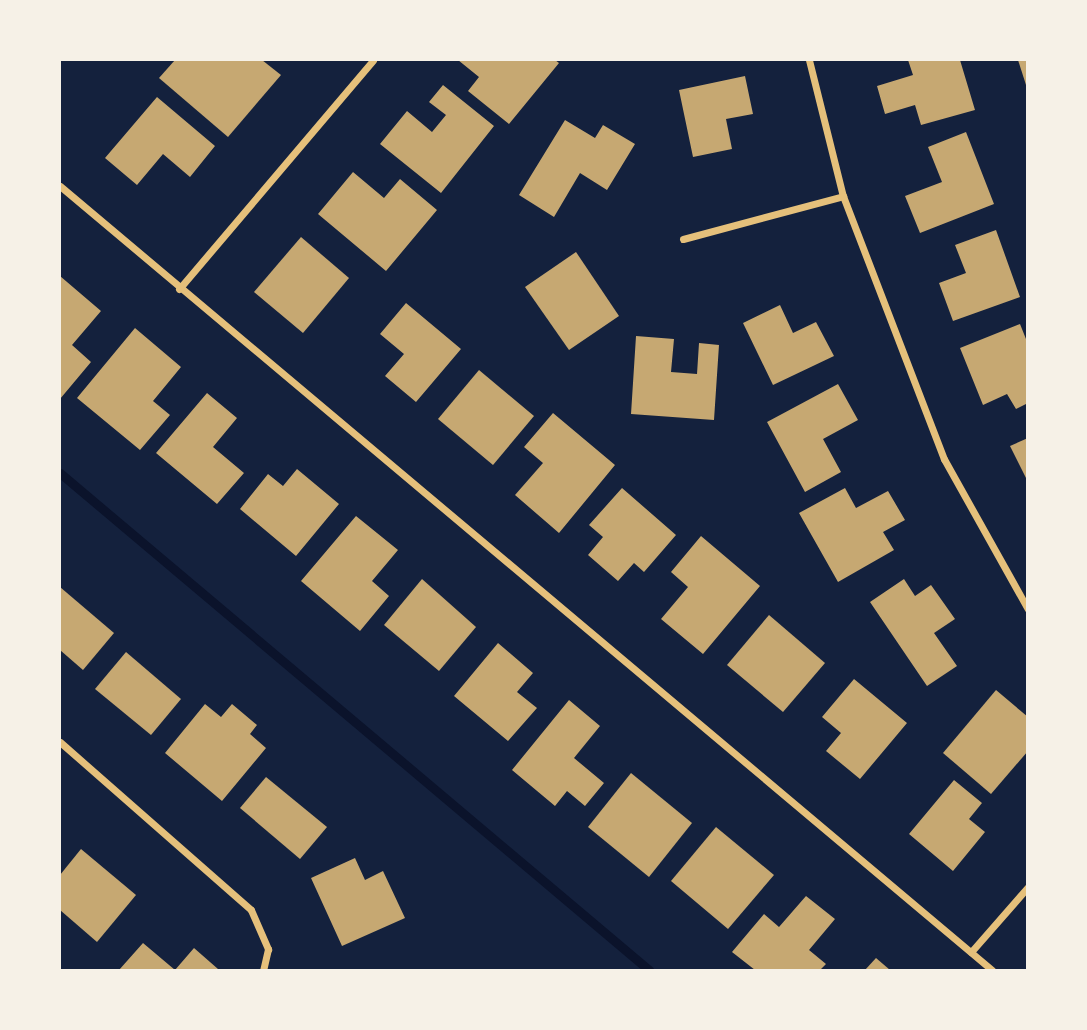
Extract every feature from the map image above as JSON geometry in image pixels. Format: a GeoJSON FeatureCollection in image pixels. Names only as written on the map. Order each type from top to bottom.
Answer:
{"type":"FeatureCollection","features":[{"type":"Feature","properties":{"kind":"street"},"geometry":{"type":"LineString","coordinates":[[179,289],[373,60]]}},
{"type":"Feature","properties":{"kind":"street"},"geometry":{"type":"LineString","coordinates":[[808,60],[843,195],[944,459],[1027,609]]}},
{"type":"Feature","properties":{"kind":"street"},"geometry":{"type":"LineString","coordinates":[[60,186],[179,289],[992,971]]}},
{"type":"Feature","properties":{"kind":"street"},"geometry":{"type":"LineString","coordinates":[[682,239],[843,195]]}},
{"type":"Feature","properties":{"kind":"street"},"geometry":{"type":"LineString","coordinates":[[60,742],[251,911],[268,949],[263,971]]}},
{"type":"Feature","properties":{"kind":"street"},"geometry":{"type":"LineString","coordinates":[[971,952],[1027,887]]}},
{"type":"Feature","properties":{"kind":"building"},"geometry":{"type":"Polygon","coordinates":[[[175,60],[262,60],[281,75],[228,137],[159,78],[175,60]]]}},
{"type":"Feature","properties":{"kind":"building"},"geometry":{"type":"Polygon","coordinates":[[[458,60],[555,60],[559,63],[509,124],[468,91],[479,77],[458,60]]]}},
{"type":"Feature","properties":{"kind":"building"},"geometry":{"type":"Polygon","coordinates":[[[908,60],[960,60],[975,110],[921,125],[915,105],[885,114],[877,86],[913,75],[908,60]]]}},
{"type":"Feature","properties":{"kind":"building"},"geometry":{"type":"Polygon","coordinates":[[[1018,60],[1028,60],[1028,88],[1027,88],[1018,60]]]}},
{"type":"Feature","properties":{"kind":"building"},"geometry":{"type":"Polygon","coordinates":[[[745,76],[753,114],[726,119],[732,149],[693,157],[679,90],[745,76]]]}},
{"type":"Feature","properties":{"kind":"building"},"geometry":{"type":"Polygon","coordinates":[[[443,85],[494,126],[441,193],[380,144],[407,111],[432,132],[446,115],[429,102],[443,85]]]}},
{"type":"Feature","properties":{"kind":"building"},"geometry":{"type":"Polygon","coordinates":[[[157,97],[215,146],[190,177],[163,154],[137,185],[105,158],[157,97]]]}},
{"type":"Feature","properties":{"kind":"building"},"geometry":{"type":"Polygon","coordinates":[[[565,120],[595,138],[603,125],[635,144],[607,190],[580,173],[554,217],[519,195],[565,120]]]}},
{"type":"Feature","properties":{"kind":"building"},"geometry":{"type":"Polygon","coordinates":[[[966,132],[994,204],[920,233],[905,196],[942,182],[928,147],[966,132]]]}},
{"type":"Feature","properties":{"kind":"building"},"geometry":{"type":"Polygon","coordinates":[[[353,172],[384,198],[400,179],[437,210],[386,271],[318,214],[353,172]]]}},
{"type":"Feature","properties":{"kind":"building"},"geometry":{"type":"Polygon","coordinates":[[[996,230],[1020,297],[953,321],[939,283],[966,273],[955,245],[996,230]]]}},
{"type":"Feature","properties":{"kind":"building"},"geometry":{"type":"Polygon","coordinates":[[[301,237],[349,278],[303,333],[254,292],[301,237]]]}},
{"type":"Feature","properties":{"kind":"building"},"geometry":{"type":"Polygon","coordinates":[[[576,252],[619,316],[569,350],[525,287],[576,252]]]}},
{"type":"Feature","properties":{"kind":"building"},"geometry":{"type":"Polygon","coordinates":[[[60,276],[101,311],[72,345],[91,362],[60,399],[60,276]]]}},
{"type":"Feature","properties":{"kind":"building"},"geometry":{"type":"Polygon","coordinates":[[[406,303],[461,349],[416,402],[385,376],[404,354],[380,334],[406,303]]]}},
{"type":"Feature","properties":{"kind":"building"},"geometry":{"type":"Polygon","coordinates":[[[780,305],[793,333],[816,322],[834,356],[773,385],[743,323],[780,305]]]}},
{"type":"Feature","properties":{"kind":"building"},"geometry":{"type":"Polygon","coordinates":[[[1020,324],[1028,344],[1028,403],[1016,409],[1007,394],[983,405],[960,348],[1020,324]]]}},
{"type":"Feature","properties":{"kind":"building"},"geometry":{"type":"Polygon","coordinates":[[[135,328],[181,367],[153,401],[170,415],[140,450],[77,398],[135,328]]]}},
{"type":"Feature","properties":{"kind":"building"},"geometry":{"type":"Polygon","coordinates":[[[636,336],[674,339],[671,372],[697,374],[699,343],[719,345],[714,420],[631,414],[636,336]]]}},
{"type":"Feature","properties":{"kind":"building"},"geometry":{"type":"Polygon","coordinates":[[[479,370],[534,416],[493,465],[438,419],[479,370]]]}},
{"type":"Feature","properties":{"kind":"building"},"geometry":{"type":"Polygon","coordinates":[[[838,384],[858,420],[823,439],[841,472],[805,492],[767,422],[838,384]]]}},
{"type":"Feature","properties":{"kind":"building"},"geometry":{"type":"Polygon","coordinates":[[[207,393],[237,418],[213,447],[244,473],[217,504],[156,453],[207,393]]]}},
{"type":"Feature","properties":{"kind":"building"},"geometry":{"type":"Polygon","coordinates":[[[553,413],[615,465],[559,533],[515,495],[543,463],[524,447],[553,413]]]}},
{"type":"Feature","properties":{"kind":"building"},"geometry":{"type":"Polygon","coordinates":[[[1028,438],[1028,482],[1010,446],[1028,438]]]}},
{"type":"Feature","properties":{"kind":"building"},"geometry":{"type":"Polygon","coordinates":[[[297,469],[339,504],[296,556],[240,509],[268,474],[283,486],[297,469]]]}},
{"type":"Feature","properties":{"kind":"building"},"geometry":{"type":"Polygon","coordinates":[[[622,488],[676,535],[644,572],[634,563],[618,581],[588,555],[603,537],[589,525],[622,488]]]}},
{"type":"Feature","properties":{"kind":"building"},"geometry":{"type":"Polygon","coordinates":[[[845,488],[856,508],[888,491],[905,520],[883,532],[894,550],[838,582],[799,513],[845,488]]]}},
{"type":"Feature","properties":{"kind":"building"},"geometry":{"type":"Polygon","coordinates":[[[356,516],[398,550],[372,581],[389,596],[360,631],[301,581],[356,516]]]}},
{"type":"Feature","properties":{"kind":"building"},"geometry":{"type":"Polygon","coordinates":[[[701,536],[760,586],[703,654],[661,619],[688,587],[671,572],[701,536]]]}},
{"type":"Feature","properties":{"kind":"building"},"geometry":{"type":"Polygon","coordinates":[[[422,579],[476,627],[439,671],[384,625],[422,579]]]}},
{"type":"Feature","properties":{"kind":"building"},"geometry":{"type":"Polygon","coordinates":[[[904,579],[915,596],[931,585],[955,619],[934,633],[957,666],[927,686],[870,602],[904,579]]]}},
{"type":"Feature","properties":{"kind":"building"},"geometry":{"type":"Polygon","coordinates":[[[60,587],[114,633],[83,670],[60,650],[60,587]]]}},
{"type":"Feature","properties":{"kind":"building"},"geometry":{"type":"Polygon","coordinates":[[[769,615],[825,663],[783,712],[727,665],[769,615]]]}},
{"type":"Feature","properties":{"kind":"building"},"geometry":{"type":"Polygon","coordinates":[[[498,643],[533,673],[517,692],[537,708],[508,741],[454,696],[498,643]]]}},
{"type":"Feature","properties":{"kind":"building"},"geometry":{"type":"Polygon","coordinates":[[[126,652],[181,699],[151,735],[95,689],[126,652]]]}},
{"type":"Feature","properties":{"kind":"building"},"geometry":{"type":"Polygon","coordinates":[[[854,679],[907,723],[860,779],[826,751],[841,733],[822,717],[854,679]]]}},
{"type":"Feature","properties":{"kind":"building"},"geometry":{"type":"Polygon","coordinates":[[[996,690],[1028,717],[1028,751],[991,794],[943,753],[996,690]]]}},
{"type":"Feature","properties":{"kind":"building"},"geometry":{"type":"Polygon","coordinates":[[[569,700],[600,726],[574,758],[604,783],[585,806],[567,791],[555,806],[512,770],[569,700]]]}},
{"type":"Feature","properties":{"kind":"building"},"geometry":{"type":"Polygon","coordinates":[[[205,704],[221,717],[232,704],[257,725],[250,734],[266,748],[222,801],[165,753],[205,704]]]}},
{"type":"Feature","properties":{"kind":"building"},"geometry":{"type":"Polygon","coordinates":[[[631,773],[692,823],[649,877],[588,827],[631,773]]]}},
{"type":"Feature","properties":{"kind":"building"},"geometry":{"type":"Polygon","coordinates":[[[266,777],[327,827],[300,859],[240,808],[266,777]]]}},
{"type":"Feature","properties":{"kind":"building"},"geometry":{"type":"Polygon","coordinates":[[[954,780],[982,803],[969,819],[985,832],[953,871],[909,834],[954,780]]]}},
{"type":"Feature","properties":{"kind":"building"},"geometry":{"type":"Polygon","coordinates":[[[716,827],[774,875],[728,929],[671,881],[716,827]]]}},
{"type":"Feature","properties":{"kind":"building"},"geometry":{"type":"Polygon","coordinates":[[[81,849],[136,895],[97,942],[60,910],[60,875],[81,849]]]}},
{"type":"Feature","properties":{"kind":"building"},"geometry":{"type":"Polygon","coordinates":[[[355,858],[365,880],[383,871],[405,918],[342,946],[311,878],[355,858]]]}},
{"type":"Feature","properties":{"kind":"building"},"geometry":{"type":"Polygon","coordinates":[[[806,896],[835,919],[809,950],[826,964],[820,970],[755,970],[732,952],[764,914],[779,927],[806,896]]]}},
{"type":"Feature","properties":{"kind":"building"},"geometry":{"type":"Polygon","coordinates":[[[143,943],[175,970],[119,970],[143,943]]]}},
{"type":"Feature","properties":{"kind":"building"},"geometry":{"type":"Polygon","coordinates":[[[194,948],[218,969],[216,970],[175,970],[194,948]]]}},
{"type":"Feature","properties":{"kind":"building"},"geometry":{"type":"Polygon","coordinates":[[[876,958],[890,970],[865,970],[876,958]]]}},
{"type":"Feature","properties":{"kind":"waterway"},"geometry":{"type":"LineString","coordinates":[[60,473],[649,970]]}}]}
